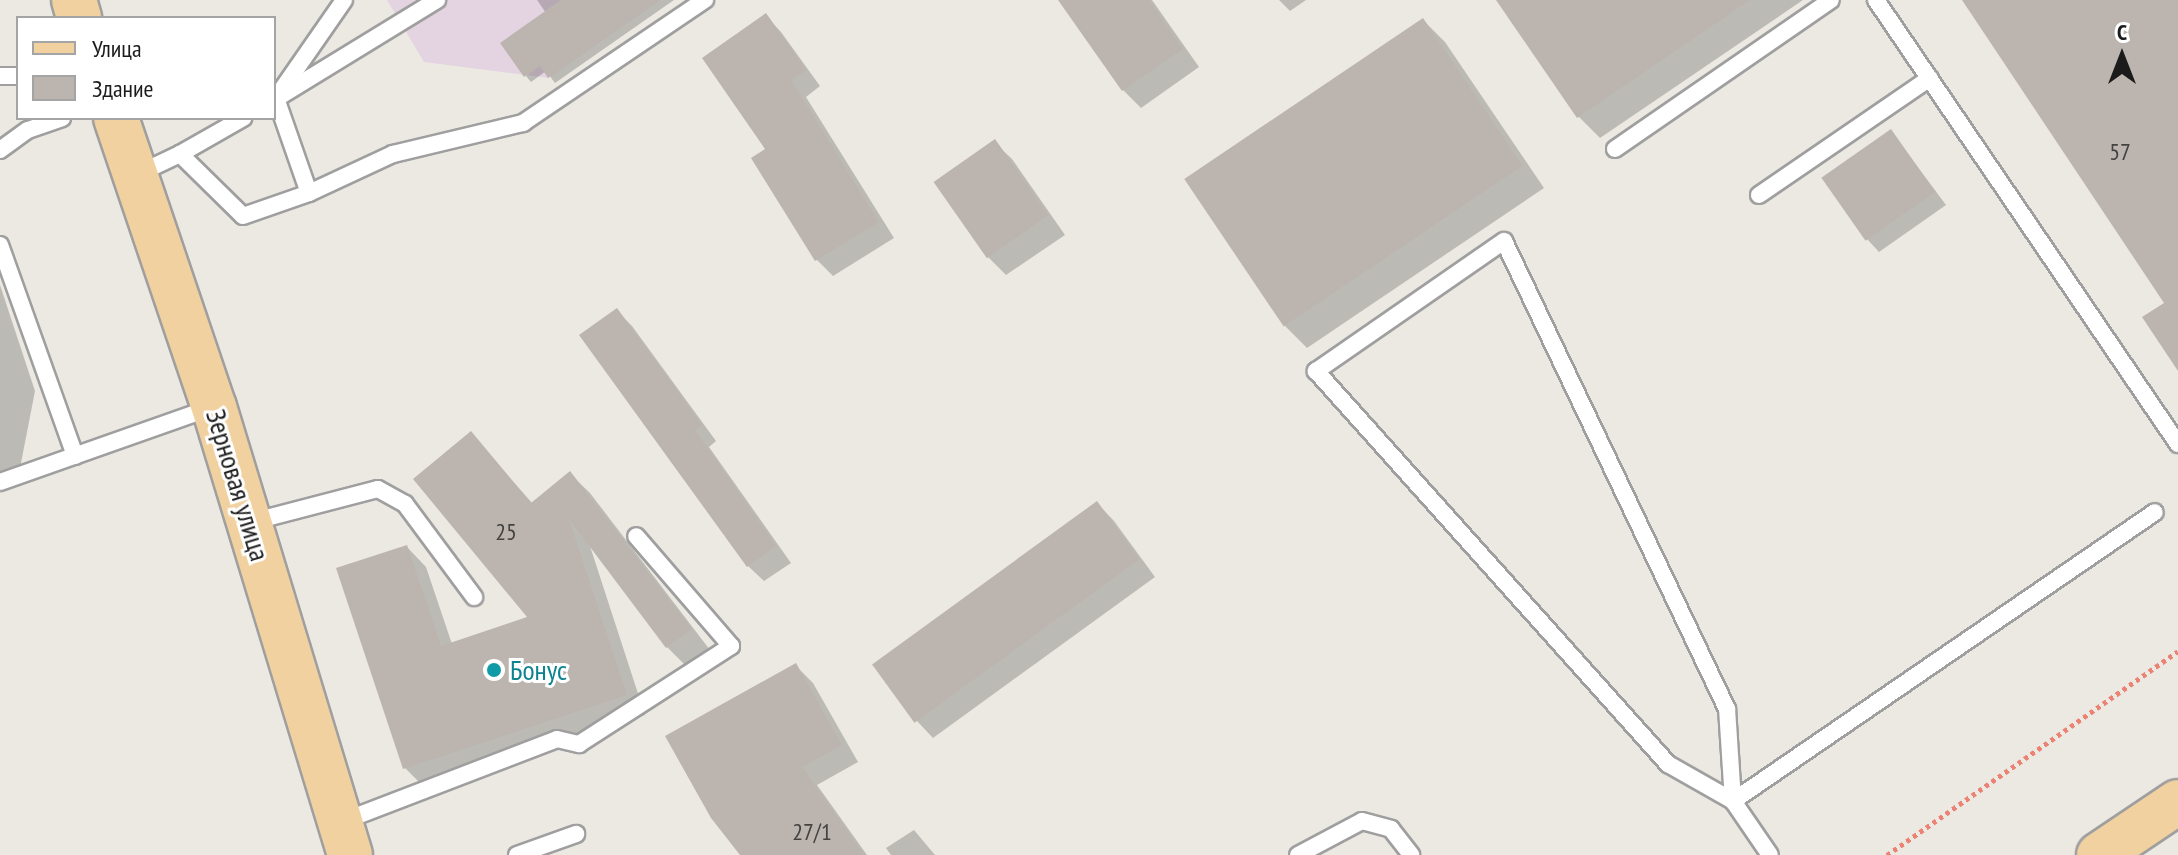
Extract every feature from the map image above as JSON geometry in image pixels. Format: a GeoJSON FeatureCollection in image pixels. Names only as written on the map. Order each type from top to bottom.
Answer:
{"type":"FeatureCollection","features":[{"type":"Feature","properties":{"kind":"main road","name":"Зерновая улица"},"geometry":{"type":"LineString","coordinates":[[117,120],[138,174],[214,407],[345,839]]}},
{"type":"Feature","properties":{"kind":"main road"},"geometry":{"type":"LineString","coordinates":[[2099,855],[2170,812]]}},
{"type":"Feature","properties":{"kind":"lane"},"geometry":{"type":"LineString","coordinates":[[276,98],[344,0]]}},
{"type":"Feature","properties":{"kind":"lane"},"geometry":{"type":"LineString","coordinates":[[276,98],[437,0]]}},
{"type":"Feature","properties":{"kind":"lane"},"geometry":{"type":"LineString","coordinates":[[180,154],[243,216],[309,193],[393,154],[523,123],[705,0]]}},
{"type":"Feature","properties":{"kind":"lane"},"geometry":{"type":"LineString","coordinates":[[1615,149],[1831,0]]}},
{"type":"Feature","properties":{"kind":"lane"},"geometry":{"type":"LineString","coordinates":[[1876,0],[2178,444]]}},
{"type":"Feature","properties":{"kind":"lane"},"geometry":{"type":"LineString","coordinates":[[1759,195],[1930,78]]}},
{"type":"Feature","properties":{"kind":"lane"},"geometry":{"type":"LineString","coordinates":[[276,102],[309,193]]}},
{"type":"Feature","properties":{"kind":"lane"},"geometry":{"type":"LineString","coordinates":[[0,150],[28,130],[56,120]]}},
{"type":"Feature","properties":{"kind":"lane"},"geometry":{"type":"LineString","coordinates":[[138,174],[240,120]]}},
{"type":"Feature","properties":{"kind":"lane"},"geometry":{"type":"LineString","coordinates":[[1733,801],[1727,709],[1504,241],[1316,371],[1668,764],[1733,801],[1770,855]]}},
{"type":"Feature","properties":{"kind":"lane"},"geometry":{"type":"LineString","coordinates":[[0,245],[75,456]]}},
{"type":"Feature","properties":{"kind":"lane"},"geometry":{"type":"LineString","coordinates":[[0,482],[132,433],[214,407]]}},
{"type":"Feature","properties":{"kind":"lane"},"geometry":{"type":"LineString","coordinates":[[249,523],[378,489],[405,504],[474,597]]}},
{"type":"Feature","properties":{"kind":"lane"},"geometry":{"type":"LineString","coordinates":[[1733,801],[2155,512]]}},
{"type":"Feature","properties":{"kind":"lane"},"geometry":{"type":"LineString","coordinates":[[345,839],[557,739],[579,744],[731,646],[636,536]]}},
{"type":"Feature","properties":{"kind":"lane"},"geometry":{"type":"LineString","coordinates":[[1298,855],[1362,821],[1391,829],[1411,855]]}},
{"type":"Feature","properties":{"kind":"lane"},"geometry":{"type":"LineString","coordinates":[[517,855],[576,834]]}},
{"type":"Feature","properties":{"kind":"path"},"geometry":{"type":"LineString","coordinates":[[1887,855],[2178,651]]}},
{"type":"Feature","properties":{"kind":"shaded area"},"geometry":{"type":"Polygon","coordinates":[[[387,0],[660,0],[548,78],[424,62],[387,0]]]}},
{"type":"Feature","properties":{"kind":"building"},"geometry":{"type":"Polygon","coordinates":[[[561,0],[660,0],[548,78],[540,66],[524,77],[500,43],[561,0]]]}},
{"type":"Feature","properties":{"kind":"building"},"geometry":{"type":"Polygon","coordinates":[[[1058,0],[1149,0],[1183,49],[1122,91],[1058,0]]]}},
{"type":"Feature","properties":{"kind":"building"},"geometry":{"type":"Polygon","coordinates":[[[1496,0],[1750,0],[1577,118],[1496,0]]]}},
{"type":"Feature","properties":{"kind":"building"},"geometry":{"type":"Polygon","coordinates":[[[1962,0],[2178,0],[2178,371],[2142,317],[2164,303],[1962,0]]]}},
{"type":"Feature","properties":{"kind":"building"},"geometry":{"type":"Polygon","coordinates":[[[766,13],[806,70],[791,80],[879,222],[815,261],[751,158],[765,149],[702,58],[766,13]]]}},
{"type":"Feature","properties":{"kind":"building"},"geometry":{"type":"Polygon","coordinates":[[[1423,18],[1523,166],[1284,327],[1184,179],[1423,18]]]}},
{"type":"Feature","properties":{"kind":"building"},"geometry":{"type":"Polygon","coordinates":[[[1891,129],[1935,192],[1866,241],[1821,178],[1891,129]]]}},
{"type":"Feature","properties":{"kind":"building"},"geometry":{"type":"Polygon","coordinates":[[[995,139],[1048,215],[987,258],[934,182],[995,139]]]}},
{"type":"Feature","properties":{"kind":"building"},"geometry":{"type":"Polygon","coordinates":[[[617,308],[702,425],[695,430],[776,546],[747,567],[579,335],[617,308]]]}},
{"type":"Feature","properties":{"kind":"building"},"geometry":{"type":"Polygon","coordinates":[[[471,431],[531,503],[570,471],[692,629],[666,648],[569,519],[627,695],[403,769],[336,568],[407,545],[441,646],[527,617],[413,479],[471,431]]]}},
{"type":"Feature","properties":{"kind":"building"},"geometry":{"type":"Polygon","coordinates":[[[1097,501],[1139,559],[914,723],[872,664],[1097,501]]]}},
{"type":"Feature","properties":{"kind":"building"},"geometry":{"type":"Polygon","coordinates":[[[796,663],[842,745],[802,767],[864,855],[740,855],[711,818],[665,736],[796,663]]]}},
{"type":"Feature","properties":{"kind":"place","name":"Бонус"},"geometry":{"type":"Point","coordinates":[494,670]}}]}
